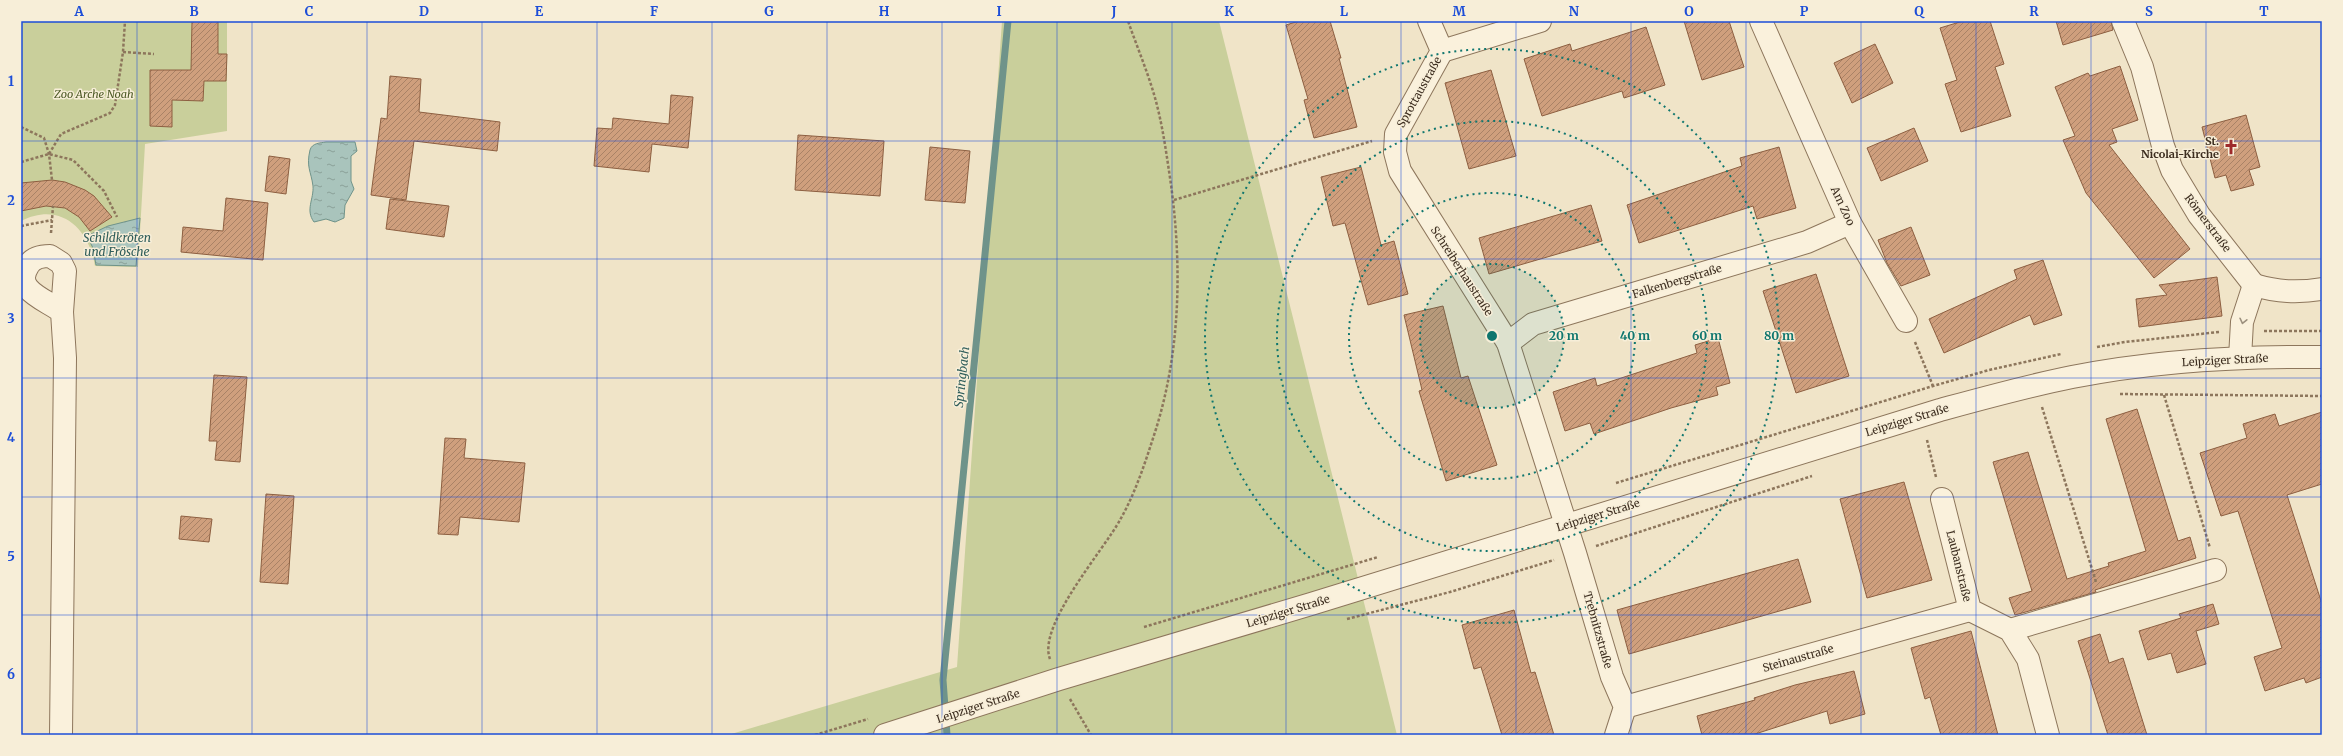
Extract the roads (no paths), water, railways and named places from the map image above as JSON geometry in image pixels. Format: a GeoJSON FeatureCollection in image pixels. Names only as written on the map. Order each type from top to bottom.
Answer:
{"type":"FeatureCollection","features":[{"type":"Feature","properties":{"kind":"street","name":"Sprottaustraße"},"geometry":{"type":"LineString","coordinates":[[1429,21],[1442,51]]}},
{"type":"Feature","properties":{"kind":"street","name":"Sprottaustraße"},"geometry":{"type":"LineString","coordinates":[[1396,134],[1442,51],[1540,21]]}},
{"type":"Feature","properties":{"kind":"street","name":"Am Zoo"},"geometry":{"type":"LineString","coordinates":[[1761,21],[1850,223],[1906,321]]}},
{"type":"Feature","properties":{"kind":"street","name":"Römerstraße"},"geometry":{"type":"LineString","coordinates":[[2123,21],[2142,67],[2161,140],[2172,170],[2199,215],[2254,285]]}},
{"type":"Feature","properties":{"kind":"street","name":"Schreiberhaustraße"},"geometry":{"type":"LineString","coordinates":[[1396,134],[1395,152],[1400,171],[1508,343],[1566,524]]}},
{"type":"Feature","properties":{"kind":"street","name":"Falkenbergstraße"},"geometry":{"type":"LineString","coordinates":[[1508,343],[1533,324],[1807,242],[1850,223]]}},
{"type":"Feature","properties":{"kind":"street"},"geometry":{"type":"LineString","coordinates":[[61,735],[65,366],[62,312],[65,271],[61,263],[50,256],[35,259],[29,264],[24,279],[31,293],[54,305],[62,312]]}},
{"type":"Feature","properties":{"kind":"street"},"geometry":{"type":"LineString","coordinates":[[2240,358],[2242,322],[2254,285],[2274,291],[2297,293],[2322,289]]}},
{"type":"Feature","properties":{"kind":"street","name":"Leipziger Straße"},"geometry":{"type":"LineString","coordinates":[[885,735],[1059,679],[1311,604],[1566,524],[1940,410],[2007,392],[2073,377],[2142,366],[2240,358],[2322,357]]}},
{"type":"Feature","properties":{"kind":"street","name":"Laubanstraße"},"geometry":{"type":"LineString","coordinates":[[1942,499],[1970,610],[2010,630]]}},
{"type":"Feature","properties":{"kind":"street","name":"Trebnitzstraße"},"geometry":{"type":"LineString","coordinates":[[1566,524],[1612,677],[1625,707]]}},
{"type":"Feature","properties":{"kind":"street"},"geometry":{"type":"LineString","coordinates":[[2048,735],[2028,659],[2010,630],[2215,570]]}},
{"type":"Feature","properties":{"kind":"street","name":"Steinaustraße"},"geometry":{"type":"LineString","coordinates":[[1625,707],[1970,610]]}},
{"type":"Feature","properties":{"kind":"street"},"geometry":{"type":"LineString","coordinates":[[1616,735],[1625,707]]}},
{"type":"Feature","properties":{"kind":"water"},"geometry":{"type":"Polygon","coordinates":[[[326,142],[355,142],[357,151],[351,156],[351,181],[354,189],[345,205],[344,218],[335,222],[326,219],[314,222],[310,213],[313,186],[309,156],[312,146],[326,142]]]}},
{"type":"Feature","properties":{"kind":"water","name":"Schildkröten und Frösche"},"geometry":{"type":"Polygon","coordinates":[[[140,218],[136,266],[96,265],[93,248],[87,236],[108,226],[140,218]]]}},
{"type":"Feature","properties":{"kind":"waterway","name":"Springbach"},"geometry":{"type":"LineString","coordinates":[[947,735],[943,680],[1008,21]]}},
{"type":"Feature","properties":{"kind":"place","name":"St. Nicolai-Kirche"},"geometry":{"type":"Point","coordinates":[2231,147]}},
{"type":"Feature","properties":{"kind":"park label","name":"Zoo Arche Noah"},"geometry":{"type":"Point","coordinates":[94,94]}}]}
